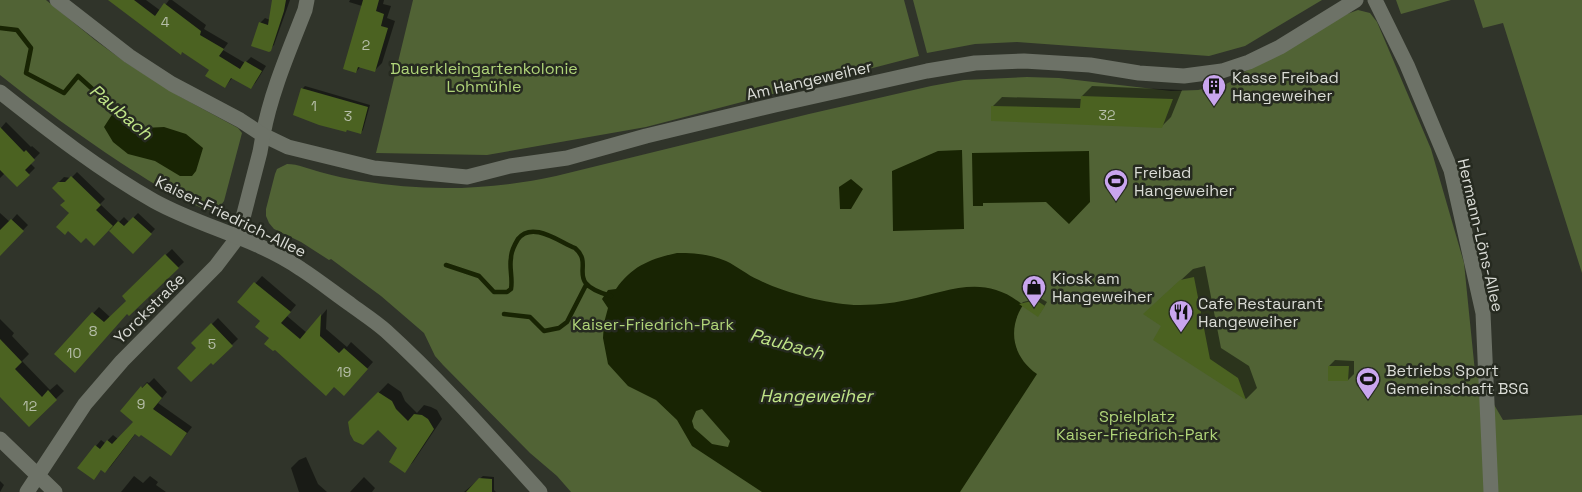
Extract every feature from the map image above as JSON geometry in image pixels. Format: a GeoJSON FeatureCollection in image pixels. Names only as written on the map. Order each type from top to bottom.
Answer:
{"type":"FeatureCollection","features":[{"type":"Feature","properties":{"kind":"street"},"geometry":{"type":"LineString","coordinates":[[57,0],[128,56],[172,84],[240,120],[263,135]]}},
{"type":"Feature","properties":{"kind":"street","name":"Yorckstraße"},"geometry":{"type":"LineString","coordinates":[[27,492],[91,397],[128,354],[216,266],[238,237],[260,152],[267,111],[305,10],[307,0]]}},
{"type":"Feature","properties":{"kind":"street","name":"Am Hangeweiher"},"geometry":{"type":"LineString","coordinates":[[263,135],[288,148],[374,168],[467,177],[510,166],[567,158],[646,136],[766,108],[927,71],[975,63],[1043,62],[1090,65],[1184,76],[1222,71],[1250,62],[1280,47],[1356,0]]}},
{"type":"Feature","properties":{"kind":"street","name":"Hermann-Löns-Allee"},"geometry":{"type":"LineString","coordinates":[[1375,0],[1407,65],[1451,170],[1483,313],[1492,492]]}},
{"type":"Feature","properties":{"kind":"street","name":"Kaiser-Friedrich-Allee"},"geometry":{"type":"LineString","coordinates":[[0,92],[52,132],[154,200],[196,222],[238,237],[279,255],[301,268],[384,330],[465,409],[540,492]]}},
{"type":"Feature","properties":{"kind":"street"},"geometry":{"type":"LineString","coordinates":[[0,440],[55,492]]}},
{"type":"Feature","properties":{"kind":"green space"},"geometry":{"type":"Polygon","coordinates":[[[0,0],[46,0],[125,62],[179,96],[238,128],[242,133],[224,201],[220,207],[213,210],[204,209],[157,186],[75,131],[0,75],[0,0]]]}},
{"type":"Feature","properties":{"kind":"green space","name":"Dauerkleingartenkolonie Lohmühle"},"geometry":{"type":"Polygon","coordinates":[[[413,0],[904,0],[919,56],[646,127],[487,155],[376,153],[413,0]]]}},
{"type":"Feature","properties":{"kind":"green space"},"geometry":{"type":"Polygon","coordinates":[[[913,0],[1322,0],[1245,46],[1209,56],[1017,42],[975,44],[927,53],[913,0]]]}},
{"type":"Feature","properties":{"kind":"green space"},"geometry":{"type":"Polygon","coordinates":[[[1396,0],[1451,0],[1401,14],[1396,0]]]}},
{"type":"Feature","properties":{"kind":"green space"},"geometry":{"type":"Polygon","coordinates":[[[1474,0],[1582,0],[1582,273],[1503,23],[1483,28],[1474,0]]]}},
{"type":"Feature","properties":{"kind":"green space"},"geometry":{"type":"Polygon","coordinates":[[[1358,10],[1370,13],[1377,22],[1431,149],[1464,263],[1475,372],[1503,420],[1582,415],[1582,492],[571,492],[443,365],[435,356],[424,333],[381,296],[331,259],[329,260],[301,242],[274,229],[266,216],[266,209],[277,169],[287,164],[386,185],[435,188],[483,187],[556,176],[809,114],[964,80],[1027,77],[1059,78],[1171,91],[1198,90],[1226,84],[1234,80],[1239,75],[1347,14],[1358,10]]]}},
{"type":"Feature","properties":{"kind":"water"},"geometry":{"type":"Polygon","coordinates":[[[115,110],[144,128],[164,127],[186,134],[203,148],[196,171],[192,176],[180,176],[155,161],[128,154],[113,142],[104,127],[115,110]]]}},
{"type":"Feature","properties":{"kind":"water"},"geometry":{"type":"Polygon","coordinates":[[[962,150],[964,229],[893,231],[892,171],[938,151],[962,150]]]}},
{"type":"Feature","properties":{"kind":"water"},"geometry":{"type":"Polygon","coordinates":[[[1089,151],[1090,202],[1069,224],[1046,202],[983,203],[983,206],[973,206],[972,153],[1089,151]]]}},
{"type":"Feature","properties":{"kind":"water"},"geometry":{"type":"Polygon","coordinates":[[[851,179],[863,189],[851,209],[840,209],[839,187],[851,179]]]}},
{"type":"Feature","properties":{"kind":"water","name":"Hangeweiher"},"geometry":{"type":"Polygon","coordinates":[[[683,253],[714,257],[726,261],[769,285],[805,297],[843,304],[881,304],[966,287],[994,289],[1009,295],[1023,305],[1015,324],[1015,342],[1022,360],[1037,374],[960,492],[762,492],[692,446],[677,420],[656,400],[628,386],[608,364],[603,338],[608,308],[602,299],[608,290],[616,289],[635,269],[667,255],[683,253]],[[702,409],[696,411],[692,421],[694,428],[712,444],[728,447],[730,441],[702,409]]]}},
{"type":"Feature","properties":{"kind":"building"},"geometry":{"type":"Polygon","coordinates":[[[108,0],[134,0],[155,16],[164,3],[201,31],[200,35],[224,49],[219,56],[240,69],[245,61],[262,71],[251,89],[231,78],[225,88],[205,76],[209,70],[182,52],[181,55],[108,0]]]}},
{"type":"Feature","properties":{"kind":"building"},"geometry":{"type":"Polygon","coordinates":[[[272,0],[286,0],[271,51],[269,52],[251,46],[259,22],[268,25],[272,0]]]}},
{"type":"Feature","properties":{"kind":"building"},"geometry":{"type":"Polygon","coordinates":[[[363,0],[379,0],[376,11],[384,14],[381,26],[388,28],[375,72],[358,67],[356,73],[343,69],[363,0]]]}},
{"type":"Feature","properties":{"kind":"building"},"geometry":{"type":"Polygon","coordinates":[[[301,88],[368,107],[361,134],[319,125],[293,115],[301,88]]]}},
{"type":"Feature","properties":{"kind":"building","name":"Freibad Hangeweiher"},"geometry":{"type":"Polygon","coordinates":[[[1081,96],[1173,99],[1162,128],[991,121],[991,106],[1080,108],[1081,96]]]}},
{"type":"Feature","properties":{"kind":"building"},"geometry":{"type":"Polygon","coordinates":[[[0,127],[24,152],[26,150],[35,160],[25,170],[30,175],[17,187],[0,170],[0,127]]]}},
{"type":"Feature","properties":{"kind":"building"},"geometry":{"type":"Polygon","coordinates":[[[71,176],[101,205],[96,210],[113,226],[94,246],[86,238],[81,243],[68,231],[65,235],[56,227],[69,213],[60,205],[65,201],[52,188],[58,182],[65,182],[71,176]]]}},
{"type":"Feature","properties":{"kind":"building"},"geometry":{"type":"Polygon","coordinates":[[[133,217],[152,234],[133,254],[109,231],[118,221],[124,226],[133,217]]]}},
{"type":"Feature","properties":{"kind":"building"},"geometry":{"type":"Polygon","coordinates":[[[11,219],[24,231],[0,256],[0,230],[11,219]]]}},
{"type":"Feature","properties":{"kind":"building"},"geometry":{"type":"Polygon","coordinates":[[[165,254],[179,268],[129,316],[127,314],[75,373],[54,354],[92,312],[104,322],[126,301],[122,296],[165,254]]]}},
{"type":"Feature","properties":{"kind":"building","name":"Cafe Restaurant Hangeweiher"},"geometry":{"type":"Polygon","coordinates":[[[1194,277],[1210,359],[1238,378],[1246,400],[1153,340],[1161,326],[1143,314],[1180,280],[1194,277]]]}},
{"type":"Feature","properties":{"kind":"building"},"geometry":{"type":"Polygon","coordinates":[[[254,282],[291,312],[281,323],[300,339],[321,314],[320,336],[339,353],[344,348],[368,369],[344,396],[334,387],[326,396],[275,350],[273,351],[264,344],[269,338],[255,327],[260,321],[237,302],[254,282]]]}},
{"type":"Feature","properties":{"kind":"building","name":"Kiosk am Hangeweiher"},"geometry":{"type":"Polygon","coordinates":[[[1036,300],[1045,306],[1038,317],[1019,304],[1036,300]]]}},
{"type":"Feature","properties":{"kind":"building"},"geometry":{"type":"Polygon","coordinates":[[[211,323],[233,346],[191,382],[177,368],[196,348],[191,343],[211,323]]]}},
{"type":"Feature","properties":{"kind":"building"},"geometry":{"type":"Polygon","coordinates":[[[0,339],[22,362],[15,369],[42,397],[48,390],[57,400],[29,427],[0,397],[0,339]]]}},
{"type":"Feature","properties":{"kind":"building"},"geometry":{"type":"Polygon","coordinates":[[[1328,366],[1349,366],[1348,381],[1328,381],[1328,366]]]}},
{"type":"Feature","properties":{"kind":"building"},"geometry":{"type":"Polygon","coordinates":[[[147,383],[162,398],[153,409],[187,433],[171,456],[141,435],[139,437],[135,434],[105,473],[101,470],[94,480],[77,468],[95,445],[100,449],[107,440],[112,444],[133,422],[120,411],[141,386],[142,388],[147,383]]]}},
{"type":"Feature","properties":{"kind":"building"},"geometry":{"type":"Polygon","coordinates":[[[378,392],[392,401],[396,409],[408,421],[414,414],[422,415],[428,419],[434,429],[405,473],[389,462],[397,448],[378,430],[363,445],[354,441],[350,434],[348,422],[378,392]]]}},
{"type":"Feature","properties":{"kind":"building"},"geometry":{"type":"Polygon","coordinates":[[[479,478],[492,479],[492,492],[466,492],[479,478]]]}},
{"type":"Feature","properties":{"kind":"waterway","name":"Paubach"},"geometry":{"type":"LineString","coordinates":[[0,28],[17,30],[31,48],[26,73],[64,93],[78,76],[118,112]]}},
{"type":"Feature","properties":{"kind":"waterway","name":"Paubach"},"geometry":{"type":"LineString","coordinates":[[446,265],[479,276],[494,292],[507,292],[511,289],[512,253],[518,239],[524,234],[538,232],[575,248],[581,255],[584,279],[588,285],[596,291],[611,296]]}},
{"type":"Feature","properties":{"kind":"waterway"},"geometry":{"type":"LineString","coordinates":[[504,314],[530,317],[544,331],[559,328],[567,322],[586,285]]}},
{"type":"Feature","properties":{"kind":"place","name":"Kasse Freibad Hangeweiher"},"geometry":{"type":"Point","coordinates":[1214,107]}},
{"type":"Feature","properties":{"kind":"place","name":"Freibad Hangeweiher"},"geometry":{"type":"Point","coordinates":[1116,202]}},
{"type":"Feature","properties":{"kind":"place","name":"Kiosk am Hangeweiher"},"geometry":{"type":"Point","coordinates":[1034,308]}},
{"type":"Feature","properties":{"kind":"place","name":"Cafe Restaurant Hangeweiher"},"geometry":{"type":"Point","coordinates":[1181,333]}},
{"type":"Feature","properties":{"kind":"place","name":"Betriebs Sport Gemeinschaft BSG"},"geometry":{"type":"Point","coordinates":[1368,400]}},
{"type":"Feature","properties":{"kind":"park label","name":"Kaiser-Friedrich-Park"},"geometry":{"type":"Point","coordinates":[653,324]}},
{"type":"Feature","properties":{"kind":"park label","name":"Spielplatz Kaiser-Friedrich-Park"},"geometry":{"type":"Point","coordinates":[1137,425]}}]}
